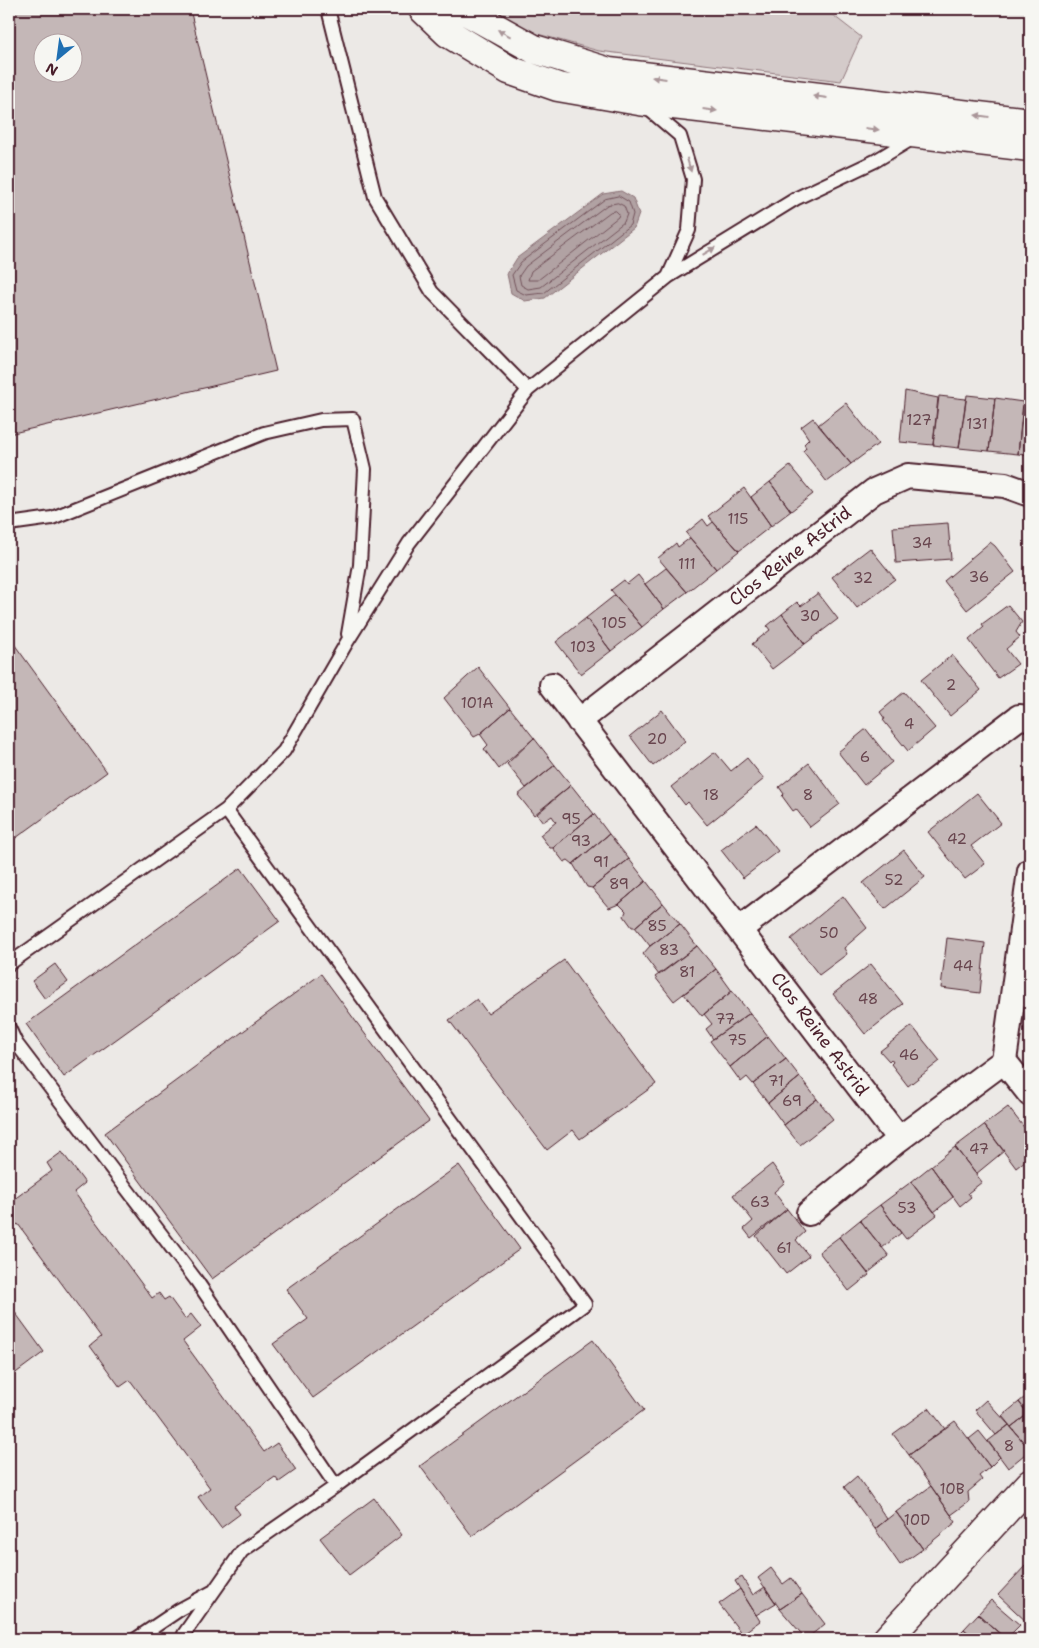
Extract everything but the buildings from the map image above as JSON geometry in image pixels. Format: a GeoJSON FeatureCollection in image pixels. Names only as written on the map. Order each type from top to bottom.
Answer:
{"type":"FeatureCollection","features":[{"type":"Feature","properties":{"kind":"main road"},"geometry":{"type":"LineString","coordinates":[[424,9],[448,33],[509,70],[558,87],[639,101],[1030,147]]}},
{"type":"Feature","properties":{"kind":"main road"},"geometry":{"type":"LineString","coordinates":[[462,9],[534,49],[609,72],[1030,122]]}},
{"type":"Feature","properties":{"kind":"main road"},"geometry":{"type":"LineString","coordinates":[[887,1639],[1030,1484]]}},
{"type":"Feature","properties":{"kind":"street","name":"Clos Reine Astrid"},"geometry":{"type":"LineString","coordinates":[[579,721],[874,491],[908,476],[1005,485],[1030,494]]}},
{"type":"Feature","properties":{"kind":"street","name":"Clos Reine Astrid"},"geometry":{"type":"LineString","coordinates":[[552,685],[899,1139]]}},
{"type":"Feature","properties":{"kind":"street"},"geometry":{"type":"LineString","coordinates":[[740,929],[1019,717],[1030,718]]}},
{"type":"Feature","properties":{"kind":"street"},"geometry":{"type":"LineString","coordinates":[[809,1213],[899,1139],[1004,1062],[1030,871]]}},
{"type":"Feature","properties":{"kind":"street"},"geometry":{"type":"LineString","coordinates":[[1004,1062],[1030,1094]]}},
{"type":"Feature","properties":{"kind":"lane"},"geometry":{"type":"LineString","coordinates":[[328,9],[375,197],[432,292],[528,390]]}},
{"type":"Feature","properties":{"kind":"lane"},"geometry":{"type":"LineString","coordinates":[[639,101],[680,136],[693,179],[689,230],[668,276]]}},
{"type":"Feature","properties":{"kind":"lane"},"geometry":{"type":"LineString","coordinates":[[9,964],[226,810],[284,751],[347,642],[408,543],[528,390],[668,276],[797,198],[875,161],[920,134]]}},
{"type":"Feature","properties":{"kind":"lane"},"geometry":{"type":"LineString","coordinates":[[9,524],[52,518],[264,433],[321,420],[353,419],[365,469],[360,565],[347,642]]}},
{"type":"Feature","properties":{"kind":"lane"},"geometry":{"type":"LineString","coordinates":[[184,1639],[184,1634],[242,1551],[336,1486],[585,1304],[226,810]]}},
{"type":"Feature","properties":{"kind":"lane"},"geometry":{"type":"LineString","coordinates":[[9,1028],[16,1043],[196,1280],[336,1486]]}},
{"type":"Feature","properties":{"kind":"lane"},"geometry":{"type":"LineString","coordinates":[[136,1639],[178,1610],[215,1590]]}},
{"type":"Feature","properties":{"kind":"shaded area"},"geometry":{"type":"Polygon","coordinates":[[[490,9],[825,9],[861,37],[841,81],[599,51],[534,33],[490,9]]]}},
{"type":"Feature","properties":{"kind":"water"},"geometry":{"type":"Polygon","coordinates":[[[621,191],[633,198],[639,214],[634,228],[545,298],[525,301],[511,293],[507,274],[517,258],[603,194],[621,191]]]}}]}
